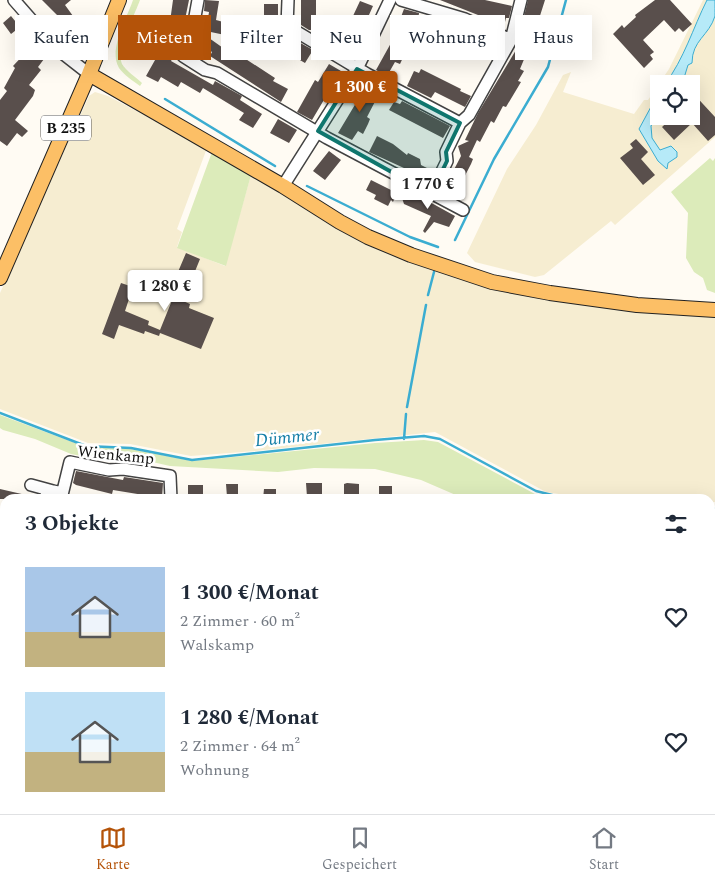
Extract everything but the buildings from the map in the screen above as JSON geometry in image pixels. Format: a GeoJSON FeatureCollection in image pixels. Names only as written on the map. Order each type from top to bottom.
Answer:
{"type":"FeatureCollection","features":[{"type":"Feature","properties":{"kind":"main road","name":"B 235"},"geometry":{"type":"LineString","coordinates":[[0,278],[89,74],[119,0]]}},
{"type":"Feature","properties":{"kind":"main road"},"geometry":{"type":"LineString","coordinates":[[89,74],[368,237],[457,272],[492,282],[550,293],[637,305],[715,310]]}},
{"type":"Feature","properties":{"kind":"street"},"geometry":{"type":"LineString","coordinates":[[14,0],[57,49],[89,74]]}},
{"type":"Feature","properties":{"kind":"street"},"geometry":{"type":"LineString","coordinates":[[198,0],[190,44],[183,56],[205,70],[217,73],[327,138],[463,210]]}},
{"type":"Feature","properties":{"kind":"street"},"geometry":{"type":"LineString","coordinates":[[288,0],[287,26],[357,69],[460,123]]}},
{"type":"Feature","properties":{"kind":"street"},"geometry":{"type":"LineString","coordinates":[[283,186],[357,69],[390,0]]}},
{"type":"Feature","properties":{"kind":"street"},"geometry":{"type":"LineString","coordinates":[[401,0],[465,19],[511,40]]}},
{"type":"Feature","properties":{"kind":"street"},"geometry":{"type":"LineString","coordinates":[[431,194],[447,161],[446,152],[460,123],[470,115],[511,40],[521,0]]}},
{"type":"Feature","properties":{"kind":"street","name":"Wienkamp"},"geometry":{"type":"LineString","coordinates":[[56,494],[70,462],[109,470],[123,469],[170,476],[170,494]]}},
{"type":"Feature","properties":{"kind":"street","name":"Wienkamp"},"geometry":{"type":"LineString","coordinates":[[31,485],[49,494]]}},
{"type":"Feature","properties":{"kind":"highlighted area"},"geometry":{"type":"Polygon","coordinates":[[[357,69],[460,123],[446,152],[447,161],[431,194],[318,131],[357,69]]]}},
{"type":"Feature","properties":{"kind":"shaded area"},"geometry":{"type":"Polygon","coordinates":[[[703,0],[715,0],[715,137],[615,225],[611,221],[544,275],[535,277],[475,262],[467,253],[507,169],[536,125],[563,75],[571,72],[563,92],[634,114],[644,100],[648,100],[650,97],[650,125],[700,125],[700,75],[665,75],[703,0]]]}},
{"type":"Feature","properties":{"kind":"shaded area"},"geometry":{"type":"Polygon","coordinates":[[[95,92],[108,96],[207,148],[177,229],[182,232],[177,247],[225,266],[251,175],[330,223],[549,299],[670,315],[715,317],[715,494],[559,494],[546,492],[435,432],[191,456],[130,444],[88,443],[0,409],[0,293],[89,96],[95,92]]]}},
{"type":"Feature","properties":{"kind":"green space"},"geometry":{"type":"Polygon","coordinates":[[[133,0],[140,0],[134,15],[127,15],[133,0]]]}},
{"type":"Feature","properties":{"kind":"green space"},"geometry":{"type":"Polygon","coordinates":[[[118,40],[118,60],[121,60],[124,67],[142,83],[140,86],[119,68],[116,61],[118,40]]]}},
{"type":"Feature","properties":{"kind":"green space"},"geometry":{"type":"Polygon","coordinates":[[[212,152],[251,175],[226,266],[177,248],[212,152]]]}},
{"type":"Feature","properties":{"kind":"green space"},"geometry":{"type":"Polygon","coordinates":[[[710,158],[713,161],[715,158],[715,293],[707,290],[703,278],[694,272],[686,258],[688,213],[671,192],[710,158]]]}},
{"type":"Feature","properties":{"kind":"green space"},"geometry":{"type":"Polygon","coordinates":[[[0,415],[86,447],[131,449],[192,461],[424,440],[438,442],[535,494],[453,494],[421,480],[375,469],[314,468],[278,472],[170,466],[135,458],[97,459],[71,454],[35,439],[0,428],[0,415]]]}},
{"type":"Feature","properties":{"kind":"water"},"geometry":{"type":"Polygon","coordinates":[[[707,0],[715,0],[715,16],[709,29],[695,49],[692,63],[688,65],[685,75],[671,75],[683,54],[707,0]]]}},
{"type":"Feature","properties":{"kind":"water"},"geometry":{"type":"Polygon","coordinates":[[[650,109],[652,138],[660,150],[671,146],[677,152],[677,157],[668,163],[667,169],[658,161],[639,129],[650,109]]]}},
{"type":"Feature","properties":{"kind":"waterway"},"geometry":{"type":"LineString","coordinates":[[455,240],[494,159],[548,67],[566,0]]}},
{"type":"Feature","properties":{"kind":"waterway"},"geometry":{"type":"LineString","coordinates":[[165,99],[275,166]]}},
{"type":"Feature","properties":{"kind":"waterway"},"geometry":{"type":"LineString","coordinates":[[307,186],[410,237],[438,247]]}},
{"type":"Feature","properties":{"kind":"waterway"},"geometry":{"type":"LineString","coordinates":[[428,295],[434,272]]}},
{"type":"Feature","properties":{"kind":"waterway"},"geometry":{"type":"LineString","coordinates":[[407,407],[426,305]]}},
{"type":"Feature","properties":{"kind":"waterway","name":"Dümmer"},"geometry":{"type":"LineString","coordinates":[[0,413],[86,446],[131,448],[192,460],[424,436],[440,439],[536,491],[548,494]]}},
{"type":"Feature","properties":{"kind":"waterway"},"geometry":{"type":"LineString","coordinates":[[404,439],[406,414]]}}]}
